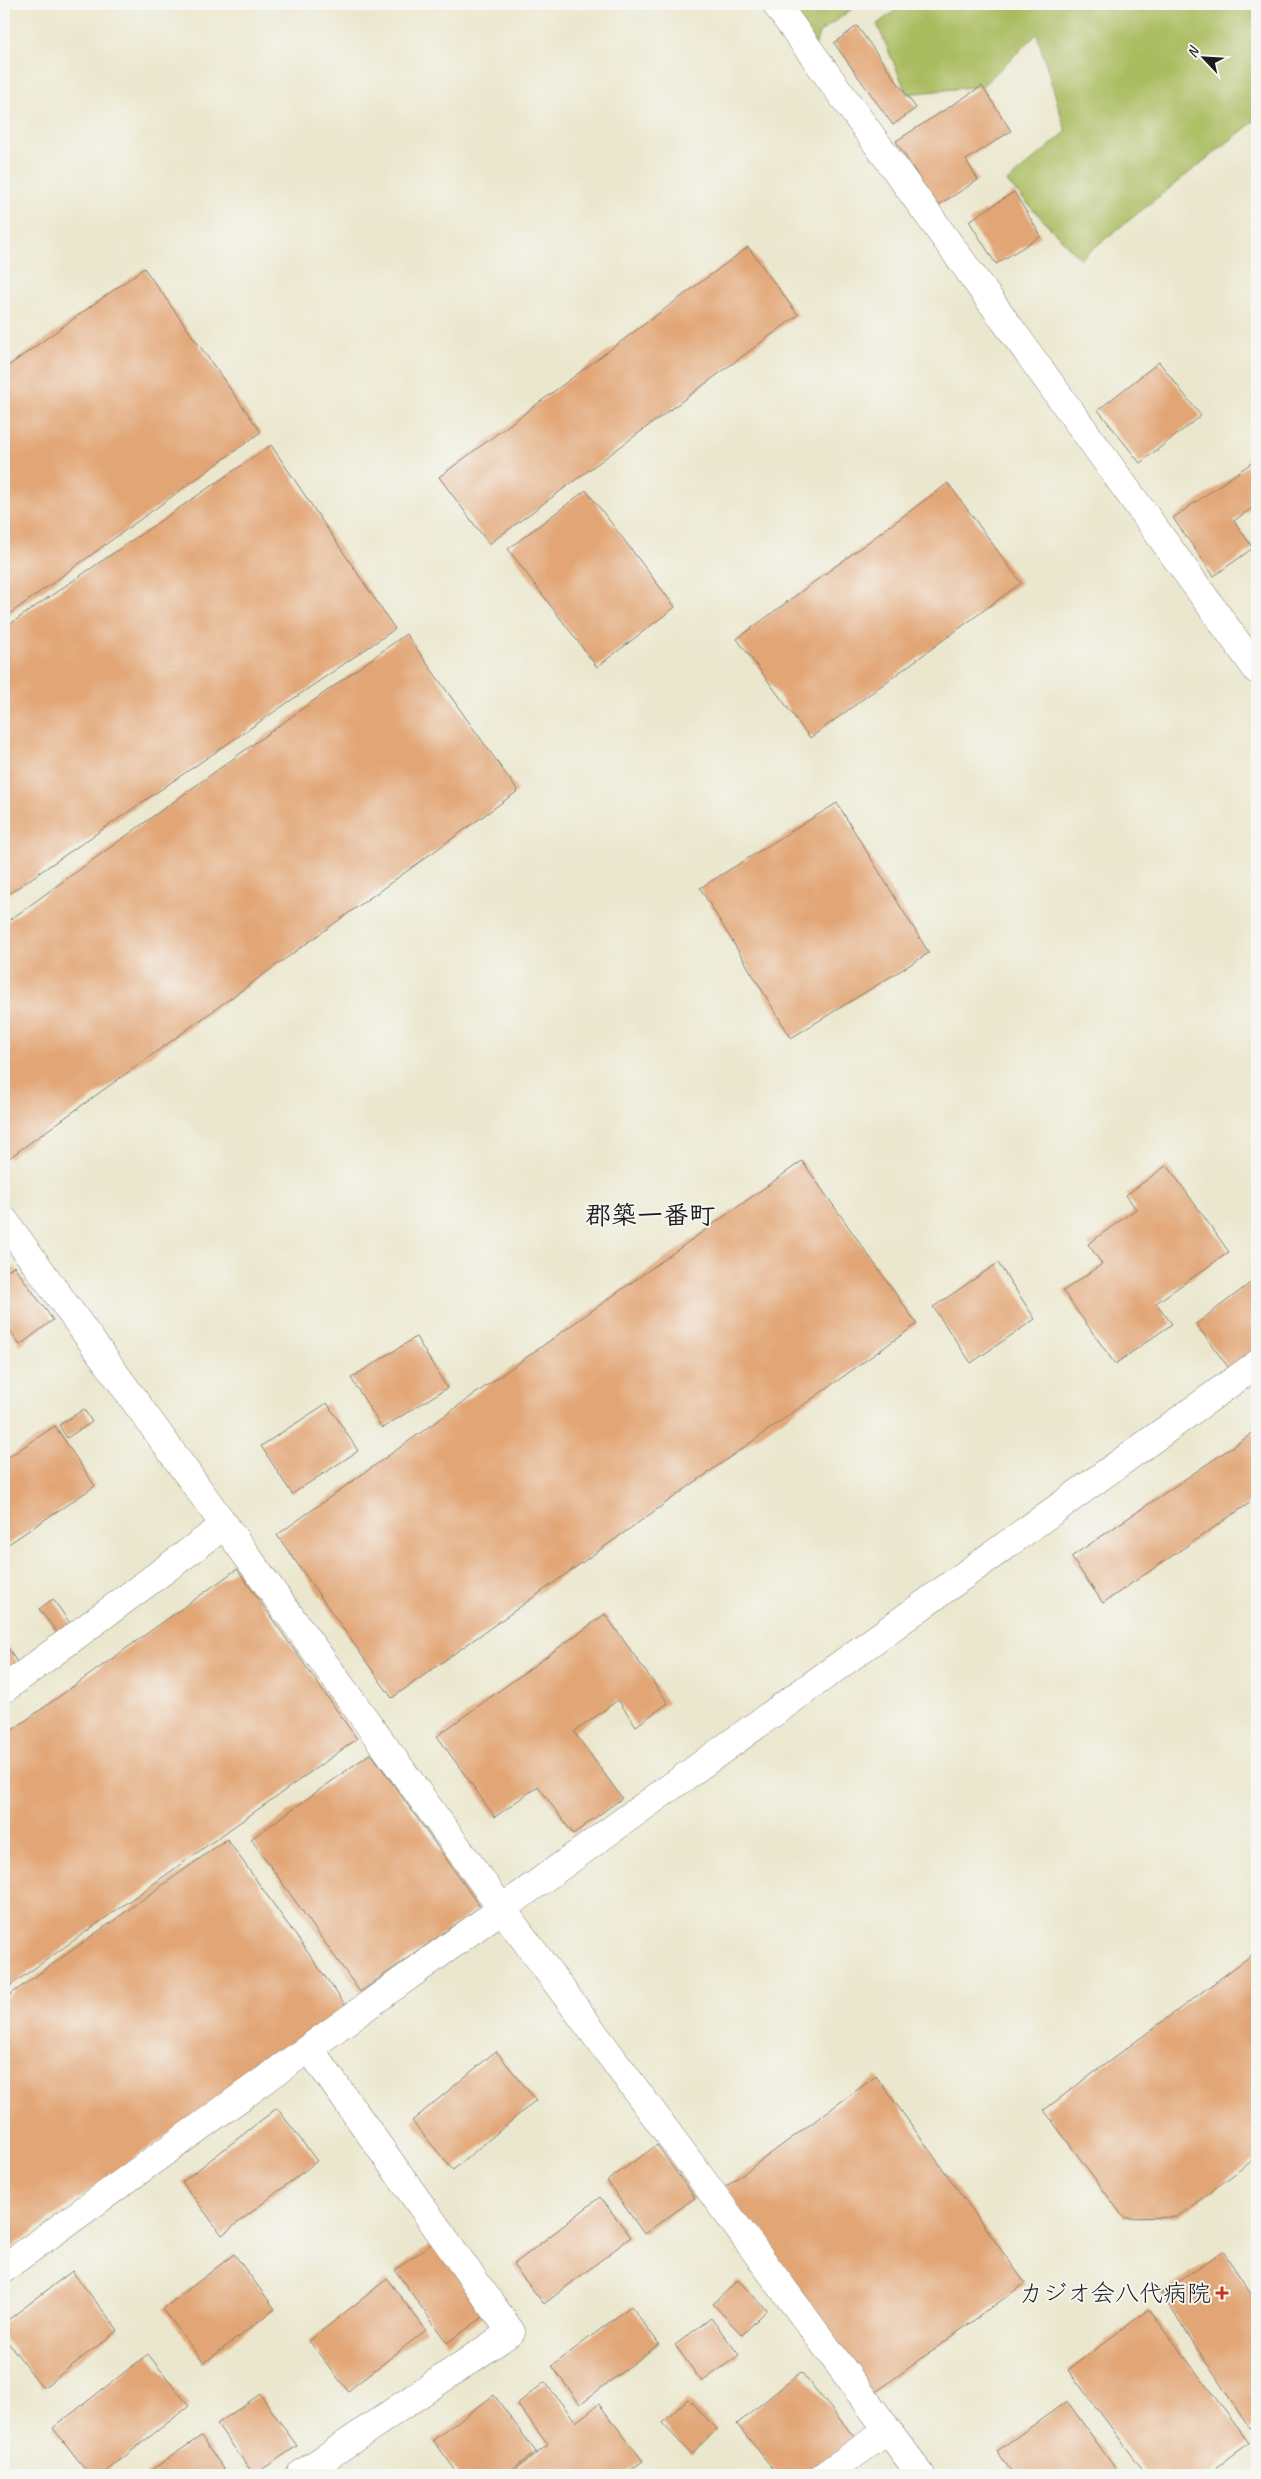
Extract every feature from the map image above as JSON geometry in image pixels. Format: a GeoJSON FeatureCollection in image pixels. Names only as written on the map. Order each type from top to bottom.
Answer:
{"type":"FeatureCollection","features":[{"type":"Feature","properties":{"kind":"street"},"geometry":{"type":"LineString","coordinates":[[776,4],[1257,670]]}},
{"type":"Feature","properties":{"kind":"street"},"geometry":{"type":"LineString","coordinates":[[4,1220],[502,1908],[921,2475]]}},
{"type":"Feature","properties":{"kind":"street"},"geometry":{"type":"LineString","coordinates":[[4,2268],[1257,1364]]}},
{"type":"Feature","properties":{"kind":"street"},"geometry":{"type":"LineString","coordinates":[[4,1689],[225,1525]]}},
{"type":"Feature","properties":{"kind":"street"},"geometry":{"type":"LineString","coordinates":[[300,2475],[512,2332],[309,2048]]}},
{"type":"Feature","properties":{"kind":"street"},"geometry":{"type":"LineString","coordinates":[[825,2475],[888,2430]]}},
{"type":"Feature","properties":{"kind":"green space"},"geometry":{"type":"Polygon","coordinates":[[[786,4],[859,4],[819,33],[813,56],[786,4]]]}},
{"type":"Feature","properties":{"kind":"green space"},"geometry":{"type":"Polygon","coordinates":[[[904,4],[1257,4],[1257,119],[1080,259],[1007,182],[1066,132],[1037,34],[982,86],[907,94],[877,24],[904,4]]]}},
{"type":"Feature","properties":{"kind":"building"},"geometry":{"type":"Polygon","coordinates":[[[857,26],[916,108],[893,125],[834,43],[857,26]]]}},
{"type":"Feature","properties":{"kind":"building"},"geometry":{"type":"Polygon","coordinates":[[[982,86],[1011,131],[966,160],[978,180],[937,206],[896,141],[982,86]]]}},
{"type":"Feature","properties":{"kind":"building"},"geometry":{"type":"Polygon","coordinates":[[[1014,192],[1041,236],[996,264],[969,221],[1014,192]]]}},
{"type":"Feature","properties":{"kind":"building"},"geometry":{"type":"Polygon","coordinates":[[[748,247],[798,315],[489,544],[439,477],[748,247]]]}},
{"type":"Feature","properties":{"kind":"building"},"geometry":{"type":"Polygon","coordinates":[[[144,268],[261,432],[4,618],[4,369],[144,268]]]}},
{"type":"Feature","properties":{"kind":"building"},"geometry":{"type":"Polygon","coordinates":[[[1159,362],[1201,416],[1140,463],[1098,410],[1159,362]]]}},
{"type":"Feature","properties":{"kind":"building"},"geometry":{"type":"Polygon","coordinates":[[[271,445],[395,629],[4,897],[4,628],[271,445]]]}},
{"type":"Feature","properties":{"kind":"building"},"geometry":{"type":"Polygon","coordinates":[[[1257,459],[1257,504],[1234,521],[1253,548],[1214,576],[1173,518],[1257,459]]]}},
{"type":"Feature","properties":{"kind":"building"},"geometry":{"type":"Polygon","coordinates":[[[948,483],[1021,583],[810,738],[737,639],[948,483]]]}},
{"type":"Feature","properties":{"kind":"building"},"geometry":{"type":"Polygon","coordinates":[[[586,490],[675,607],[597,667],[508,549],[586,490]]]}},
{"type":"Feature","properties":{"kind":"building"},"geometry":{"type":"Polygon","coordinates":[[[406,634],[518,791],[9,1158],[4,1150],[4,924],[406,634]]]}},
{"type":"Feature","properties":{"kind":"building"},"geometry":{"type":"Polygon","coordinates":[[[837,803],[929,953],[791,1038],[700,888],[837,803]]]}},
{"type":"Feature","properties":{"kind":"building"},"geometry":{"type":"Polygon","coordinates":[[[802,1161],[917,1324],[392,1698],[277,1535],[802,1161]]]}},
{"type":"Feature","properties":{"kind":"building"},"geometry":{"type":"Polygon","coordinates":[[[1167,1165],[1229,1252],[1156,1303],[1172,1324],[1115,1364],[1063,1291],[1102,1264],[1088,1244],[1136,1209],[1126,1195],[1167,1165]]]}},
{"type":"Feature","properties":{"kind":"building"},"geometry":{"type":"Polygon","coordinates":[[[998,1263],[1035,1319],[971,1363],[933,1307],[998,1263]]]}},
{"type":"Feature","properties":{"kind":"building"},"geometry":{"type":"Polygon","coordinates":[[[14,1266],[53,1320],[20,1345],[4,1322],[4,1274],[14,1266]]]}},
{"type":"Feature","properties":{"kind":"building"},"geometry":{"type":"Polygon","coordinates":[[[1257,1278],[1257,1351],[1231,1371],[1196,1324],[1257,1278]]]}},
{"type":"Feature","properties":{"kind":"building"},"geometry":{"type":"Polygon","coordinates":[[[416,1337],[447,1388],[382,1428],[351,1378],[416,1337]]]}},
{"type":"Feature","properties":{"kind":"building"},"geometry":{"type":"Polygon","coordinates":[[[327,1403],[358,1451],[292,1494],[261,1446],[327,1403]]]}},
{"type":"Feature","properties":{"kind":"building"},"geometry":{"type":"Polygon","coordinates":[[[84,1409],[92,1422],[67,1438],[59,1425],[84,1409]]]}},
{"type":"Feature","properties":{"kind":"building"},"geometry":{"type":"Polygon","coordinates":[[[55,1426],[95,1486],[4,1547],[4,1460],[55,1426]]]}},
{"type":"Feature","properties":{"kind":"building"},"geometry":{"type":"Polygon","coordinates":[[[1257,1430],[1257,1498],[1103,1603],[1071,1557],[1257,1430]]]}},
{"type":"Feature","properties":{"kind":"building"},"geometry":{"type":"Polygon","coordinates":[[[237,1569],[357,1739],[4,1990],[4,1736],[237,1569]]]}},
{"type":"Feature","properties":{"kind":"building"},"geometry":{"type":"Polygon","coordinates":[[[53,1599],[74,1629],[61,1638],[39,1609],[53,1599]]]}},
{"type":"Feature","properties":{"kind":"building"},"geometry":{"type":"Polygon","coordinates":[[[605,1614],[668,1703],[636,1726],[618,1700],[574,1732],[622,1798],[573,1834],[538,1786],[495,1817],[437,1736],[605,1614]]]}},
{"type":"Feature","properties":{"kind":"building"},"geometry":{"type":"Polygon","coordinates":[[[4,1640],[19,1666],[4,1676],[4,1640]]]}},
{"type":"Feature","properties":{"kind":"building"},"geometry":{"type":"Polygon","coordinates":[[[371,1753],[480,1907],[360,1992],[251,1839],[371,1753]]]}},
{"type":"Feature","properties":{"kind":"building"},"geometry":{"type":"Polygon","coordinates":[[[227,1839],[346,2006],[4,2252],[4,1999],[227,1839]]]}},
{"type":"Feature","properties":{"kind":"building"},"geometry":{"type":"Polygon","coordinates":[[[1257,1951],[1257,2157],[1177,2217],[1124,2218],[1044,2110],[1257,1951]]]}},
{"type":"Feature","properties":{"kind":"building"},"geometry":{"type":"Polygon","coordinates":[[[496,2051],[536,2100],[453,2170],[412,2121],[496,2051]]]}},
{"type":"Feature","properties":{"kind":"building"},"geometry":{"type":"Polygon","coordinates":[[[876,2076],[1025,2283],[869,2397],[721,2190],[876,2076]]]}},
{"type":"Feature","properties":{"kind":"building"},"geometry":{"type":"Polygon","coordinates":[[[277,2108],[317,2161],[222,2235],[182,2182],[277,2108]]]}},
{"type":"Feature","properties":{"kind":"building"},"geometry":{"type":"Polygon","coordinates":[[[657,2145],[695,2198],[644,2234],[607,2181],[657,2145]]]}},
{"type":"Feature","properties":{"kind":"building"},"geometry":{"type":"Polygon","coordinates":[[[600,2197],[631,2237],[544,2304],[513,2265],[600,2197]]]}},
{"type":"Feature","properties":{"kind":"building"},"geometry":{"type":"Polygon","coordinates":[[[434,2242],[486,2315],[447,2343],[395,2270],[434,2242]]]}},
{"type":"Feature","properties":{"kind":"building"},"geometry":{"type":"Polygon","coordinates":[[[1223,2251],[1257,2303],[1257,2422],[1249,2428],[1161,2293],[1223,2251]]]}},
{"type":"Feature","properties":{"kind":"building"},"geometry":{"type":"Polygon","coordinates":[[[234,2254],[275,2309],[204,2363],[163,2309],[234,2254]]]}},
{"type":"Feature","properties":{"kind":"building"},"geometry":{"type":"Polygon","coordinates":[[[72,2271],[118,2330],[43,2388],[4,2337],[4,2323],[72,2271]]]}},
{"type":"Feature","properties":{"kind":"building"},"geometry":{"type":"Polygon","coordinates":[[[387,2279],[426,2330],[348,2391],[309,2341],[387,2279]]]}},
{"type":"Feature","properties":{"kind":"building"},"geometry":{"type":"Polygon","coordinates":[[[738,2280],[767,2310],[742,2335],[713,2304],[738,2280]]]}},
{"type":"Feature","properties":{"kind":"building"},"geometry":{"type":"Polygon","coordinates":[[[631,2306],[659,2344],[580,2404],[552,2366],[631,2306]]]}},
{"type":"Feature","properties":{"kind":"building"},"geometry":{"type":"Polygon","coordinates":[[[1149,2309],[1249,2443],[1207,2475],[1147,2475],[1068,2370],[1149,2309]]]}},
{"type":"Feature","properties":{"kind":"building"},"geometry":{"type":"Polygon","coordinates":[[[711,2318],[739,2355],[702,2382],[675,2345],[711,2318]]]}},
{"type":"Feature","properties":{"kind":"building"},"geometry":{"type":"Polygon","coordinates":[[[148,2354],[189,2406],[101,2475],[90,2475],[53,2428],[148,2354]]]}},
{"type":"Feature","properties":{"kind":"building"},"geometry":{"type":"Polygon","coordinates":[[[801,2372],[856,2439],[811,2475],[778,2475],[737,2424],[801,2372]]]}},
{"type":"Feature","properties":{"kind":"building"},"geometry":{"type":"Polygon","coordinates":[[[545,2382],[576,2422],[599,2404],[643,2461],[624,2475],[508,2475],[548,2445],[517,2404],[545,2382]]]}},
{"type":"Feature","properties":{"kind":"building"},"geometry":{"type":"Polygon","coordinates":[[[260,2394],[297,2446],[254,2475],[217,2424],[260,2394]]]}},
{"type":"Feature","properties":{"kind":"building"},"geometry":{"type":"Polygon","coordinates":[[[494,2395],[536,2452],[505,2475],[459,2475],[433,2440],[494,2395]]]}},
{"type":"Feature","properties":{"kind":"building"},"geometry":{"type":"Polygon","coordinates":[[[688,2399],[717,2429],[691,2454],[662,2423],[688,2399]]]}},
{"type":"Feature","properties":{"kind":"building"},"geometry":{"type":"Polygon","coordinates":[[[1067,2401],[1120,2475],[1014,2475],[997,2451],[1067,2401]]]}},
{"type":"Feature","properties":{"kind":"building"},"geometry":{"type":"Polygon","coordinates":[[[201,2436],[228,2475],[144,2475],[201,2436]]]}},
{"type":"Feature","properties":{"kind":"place","name":"カジオ会八代病院"},"geometry":{"type":"Point","coordinates":[1222,2293]}},
{"type":"Feature","properties":{"kind":"district","name":"郡築一番町"},"geometry":{"type":"Point","coordinates":[650,1215]}}]}
